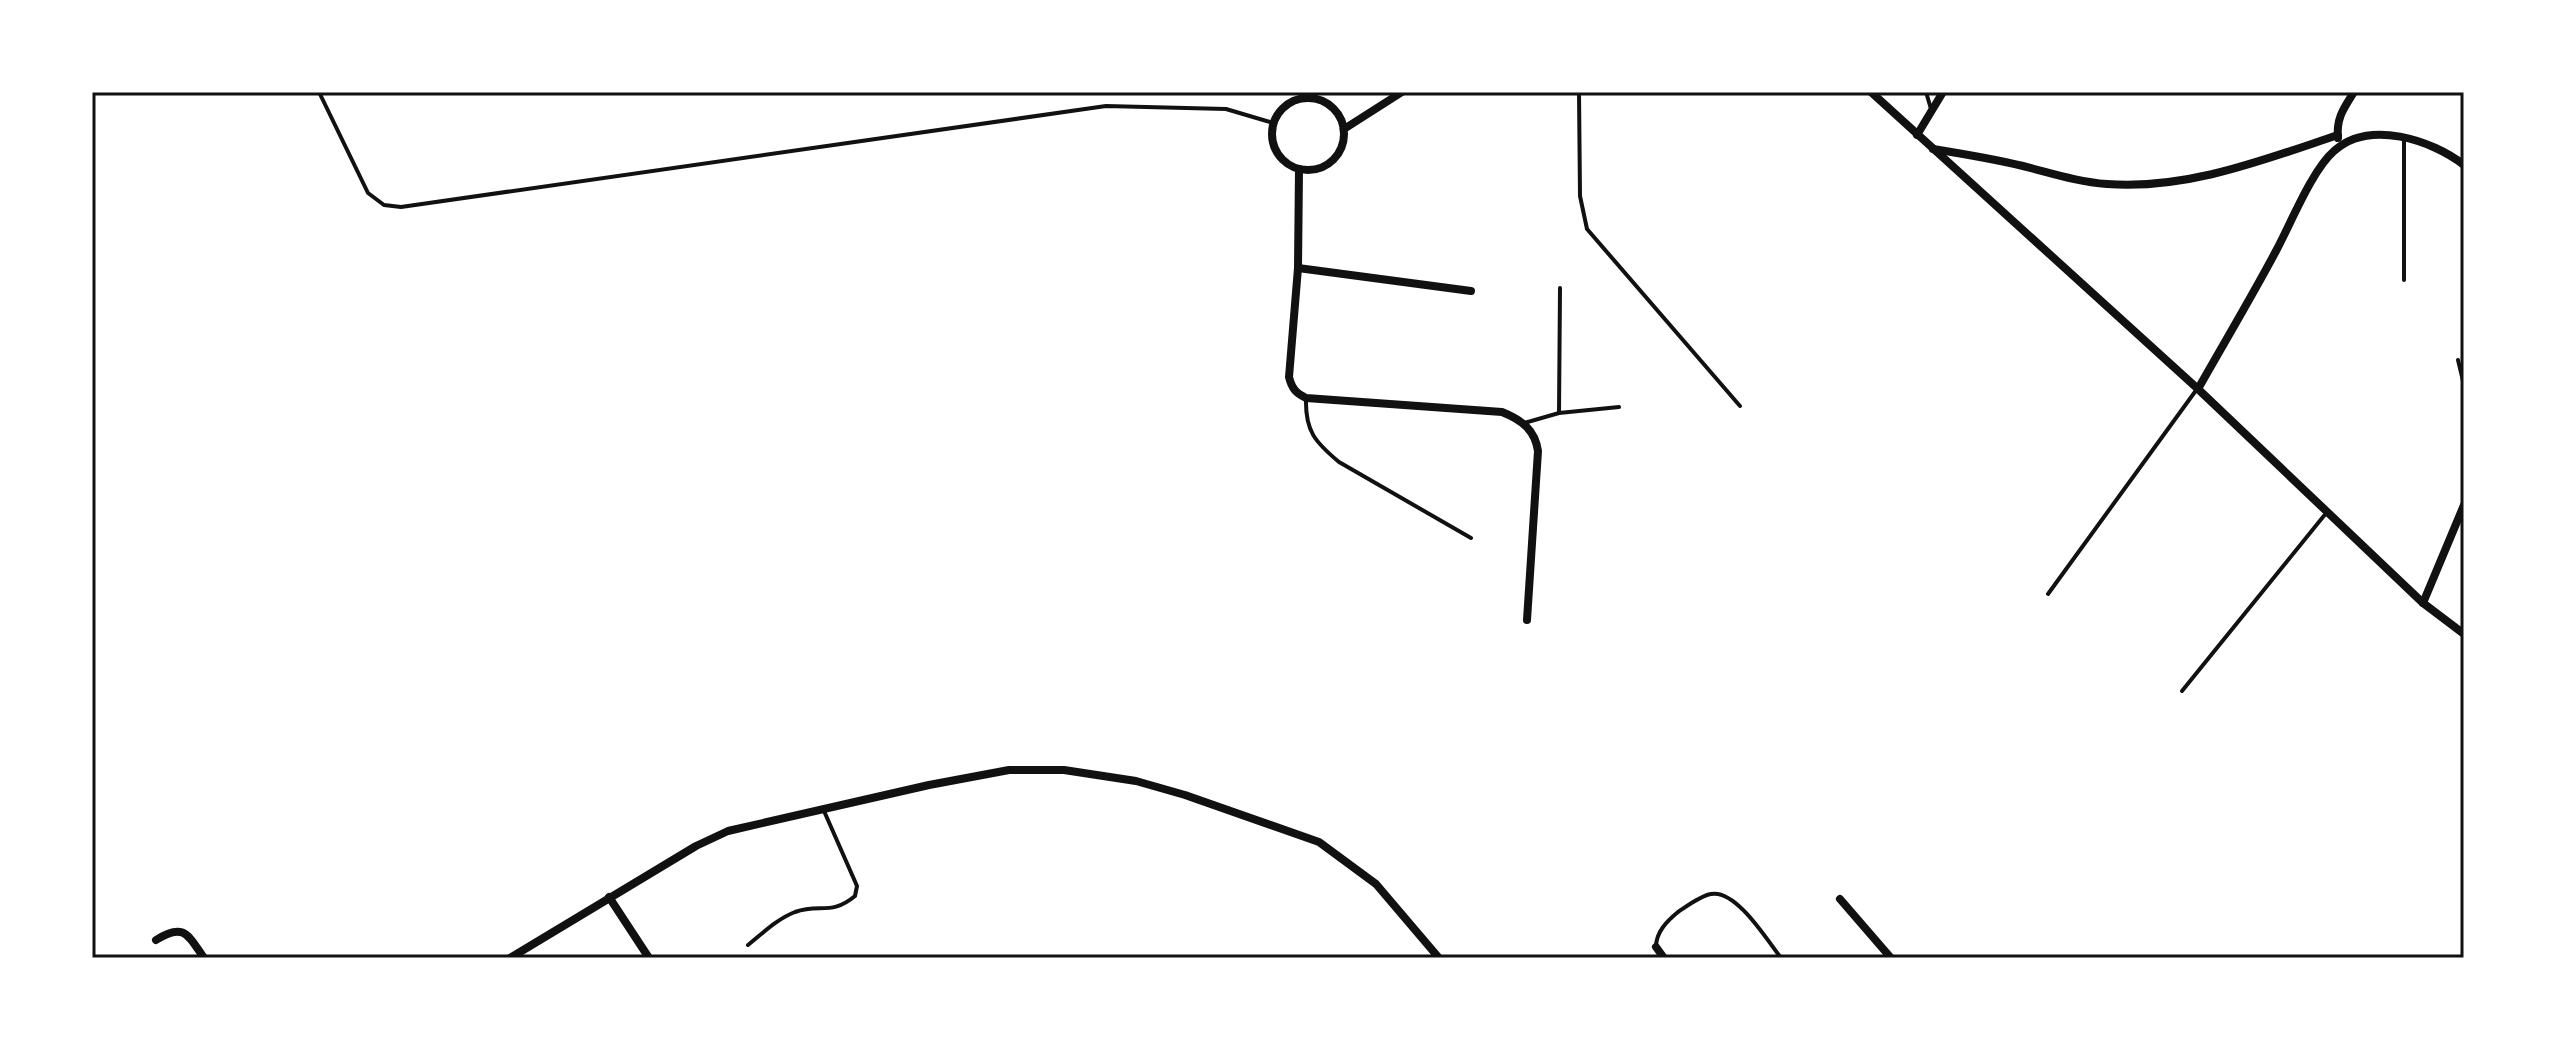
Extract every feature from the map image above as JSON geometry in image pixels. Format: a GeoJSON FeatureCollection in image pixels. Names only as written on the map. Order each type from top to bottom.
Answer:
{"type":"FeatureCollection","features":[{"type":"Feature","properties":{"kind":"street"},"geometry":{"type":"LineString","coordinates":[[1344,129],[1402,92]]}},
{"type":"Feature","properties":{"kind":"street"},"geometry":{"type":"LineString","coordinates":[[1871,92],[2198,389],[2423,603],[2464,634]]}},
{"type":"Feature","properties":{"kind":"street"},"geometry":{"type":"LineString","coordinates":[[1917,135],[1943,92]]}},
{"type":"Feature","properties":{"kind":"street"},"geometry":{"type":"LineString","coordinates":[[2339,147],[2339,116],[2354,92]]}},
{"type":"Feature","properties":{"kind":"street"},"geometry":{"type":"LineString","coordinates":[[1306,95],[1331,106],[1340,116],[1344,141],[1332,160],[1322,167],[1299,169],[1289,164],[1274,147],[1273,123],[1286,105],[1306,95]]}},
{"type":"Feature","properties":{"kind":"street"},"geometry":{"type":"LineString","coordinates":[[1933,149],[1994,159],[2078,180],[2140,184],[2239,169],[2338,135]]}},
{"type":"Feature","properties":{"kind":"street"},"geometry":{"type":"LineString","coordinates":[[2198,389],[2314,179],[2325,161],[2339,147],[2372,135],[2404,139],[2435,147],[2464,165]]}},
{"type":"Feature","properties":{"kind":"street"},"geometry":{"type":"LineString","coordinates":[[1299,169],[1298,268],[1289,377],[1296,394],[1306,398],[1502,412],[1524,423],[1536,439],[1538,451],[1527,620]]}},
{"type":"Feature","properties":{"kind":"street"},"geometry":{"type":"LineString","coordinates":[[1298,268],[1471,291]]}},
{"type":"Feature","properties":{"kind":"street"},"geometry":{"type":"LineString","coordinates":[[2423,603],[2464,505]]}},
{"type":"Feature","properties":{"kind":"street"},"geometry":{"type":"LineString","coordinates":[[510,958],[713,838],[748,826],[1009,770],[1064,770],[1136,781],[1319,842],[1376,884],[1439,958]]}},
{"type":"Feature","properties":{"kind":"street"},"geometry":{"type":"LineString","coordinates":[[609,897],[649,958]]}},
{"type":"Feature","properties":{"kind":"street"},"geometry":{"type":"LineString","coordinates":[[1840,899],[1891,958]]}},
{"type":"Feature","properties":{"kind":"street"},"geometry":{"type":"LineString","coordinates":[[156,940],[170,932],[180,931],[187,934],[204,958]]}},
{"type":"Feature","properties":{"kind":"street"},"geometry":{"type":"LineString","coordinates":[[1656,947],[1664,958]]}},
{"type":"Feature","properties":{"kind":"lane"},"geometry":{"type":"LineString","coordinates":[[319,92],[368,193],[384,205],[401,207],[1106,106],[1226,109],[1273,123]]}},
{"type":"Feature","properties":{"kind":"lane"},"geometry":{"type":"LineString","coordinates":[[1579,92],[1580,196],[1587,229],[1740,406]]}},
{"type":"Feature","properties":{"kind":"lane"},"geometry":{"type":"LineString","coordinates":[[1926,92],[1932,110]]}},
{"type":"Feature","properties":{"kind":"lane"},"geometry":{"type":"LineString","coordinates":[[2404,139],[2404,280]]}},
{"type":"Feature","properties":{"kind":"lane"},"geometry":{"type":"LineString","coordinates":[[1559,413],[1560,288]]}},
{"type":"Feature","properties":{"kind":"lane"},"geometry":{"type":"LineString","coordinates":[[2458,360],[2464,385]]}},
{"type":"Feature","properties":{"kind":"lane"},"geometry":{"type":"LineString","coordinates":[[2048,594],[2198,389]]}},
{"type":"Feature","properties":{"kind":"lane"},"geometry":{"type":"LineString","coordinates":[[1306,398],[1306,419],[1320,447],[1339,462],[1471,538]]}},
{"type":"Feature","properties":{"kind":"lane"},"geometry":{"type":"LineString","coordinates":[[1524,423],[1559,413],[1619,407]]}},
{"type":"Feature","properties":{"kind":"lane"},"geometry":{"type":"LineString","coordinates":[[2182,691],[2327,512]]}},
{"type":"Feature","properties":{"kind":"lane"},"geometry":{"type":"LineString","coordinates":[[748,945],[775,923],[795,912],[829,910],[855,896],[857,886],[823,809]]}},
{"type":"Feature","properties":{"kind":"lane"},"geometry":{"type":"LineString","coordinates":[[1656,947],[1660,930],[1678,912],[1712,893],[1729,896],[1781,958]]}}]}
